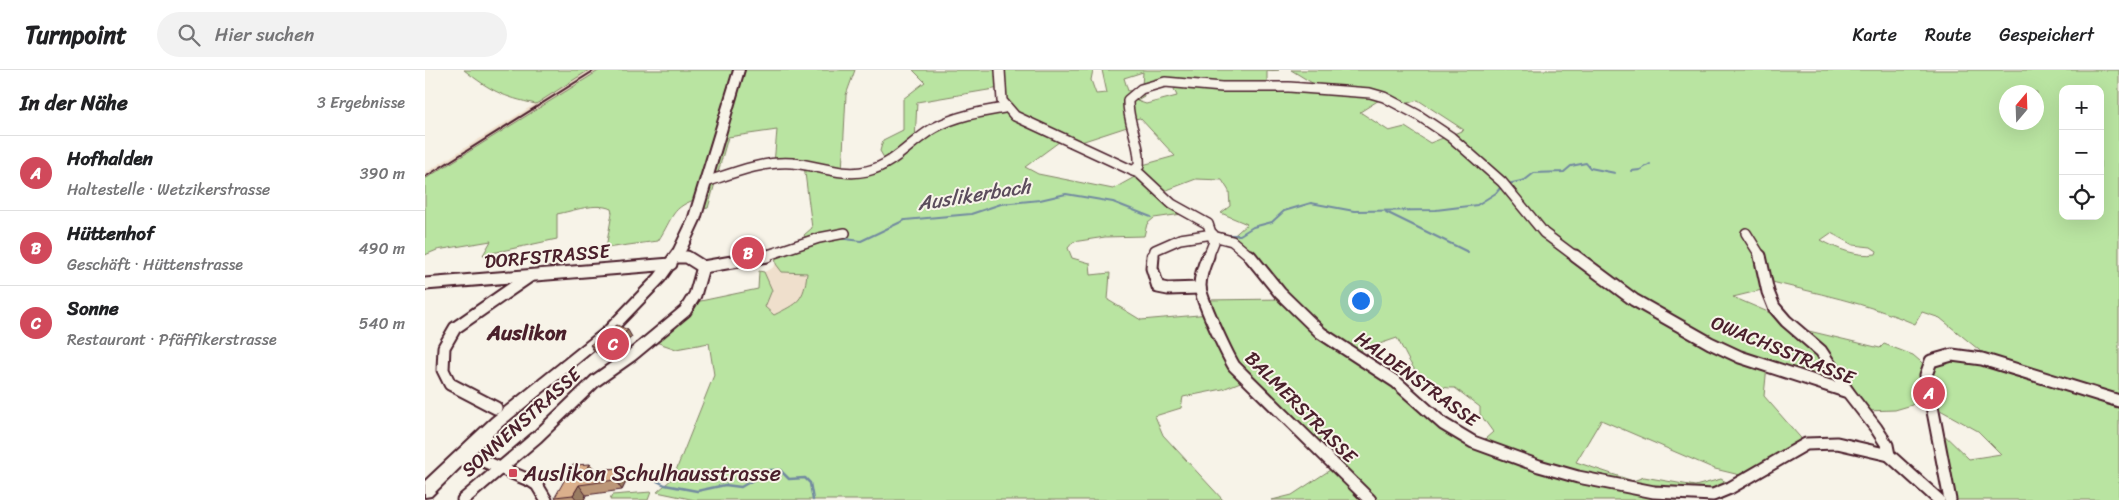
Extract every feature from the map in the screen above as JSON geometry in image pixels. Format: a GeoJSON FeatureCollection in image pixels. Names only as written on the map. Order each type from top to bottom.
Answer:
{"type":"FeatureCollection","features":[{"type":"Feature","properties":{"kind":"main road"},"geometry":{"type":"LineString","coordinates":[[427,488],[495,424],[553,378],[637,304],[673,261],[691,230],[739,70]]}},
{"type":"Feature","properties":{"kind":"street"},"geometry":{"type":"LineString","coordinates":[[1000,70],[1001,99],[1004,108],[1015,116],[1144,176],[1158,193],[1172,204],[1208,224],[1213,235],[1180,239],[1155,250],[1152,258],[1151,272],[1157,286],[1174,290],[1201,288]]}},
{"type":"Feature","properties":{"kind":"street","name":"OWACHSSTRASSE"},"geometry":{"type":"LineString","coordinates":[[1133,171],[1139,166],[1141,160],[1130,126],[1127,102],[1134,94],[1148,86],[1173,82],[1214,87],[1289,87],[1377,94],[1418,115],[1451,137],[1502,182],[1545,234],[1634,300],[1710,343],[1740,357],[1848,392],[1876,428],[1887,445],[1889,455],[1939,500]]}},
{"type":"Feature","properties":{"kind":"street"},"geometry":{"type":"LineString","coordinates":[[706,182],[737,172],[784,163],[850,174],[864,172],[887,163],[932,129],[949,120],[973,112],[1004,108]]}},
{"type":"Feature","properties":{"kind":"street"},"geometry":{"type":"LineString","coordinates":[[673,261],[687,257],[703,267],[745,262],[775,254],[807,242],[845,233]]}},
{"type":"Feature","properties":{"kind":"street"},"geometry":{"type":"LineString","coordinates":[[1746,233],[1759,252],[1764,267],[1766,289],[1773,306],[1782,318],[1820,350],[1844,383],[1848,392]]}},
{"type":"Feature","properties":{"kind":"street","name":"BALMERSTRASSE"},"geometry":{"type":"LineString","coordinates":[[1213,235],[1213,247],[1203,268],[1201,288],[1225,353],[1234,366],[1370,500]]}},
{"type":"Feature","properties":{"kind":"street","name":"HALDENSTRASSE"},"geometry":{"type":"LineString","coordinates":[[1213,235],[1242,246],[1270,282],[1318,331],[1409,392],[1449,429],[1497,454],[1566,476],[1624,491],[1661,496],[1698,497],[1723,492],[1806,444],[1816,442],[1842,443],[1889,455]]}},
{"type":"Feature","properties":{"kind":"street","name":"DORFSTRASSE"},"geometry":{"type":"LineString","coordinates":[[425,284],[629,267],[673,261]]}},
{"type":"Feature","properties":{"kind":"street","name":"SONNENSTRASSE"},"geometry":{"type":"LineString","coordinates":[[463,500],[545,430],[595,381],[631,356],[685,311],[695,295],[703,267]]}},
{"type":"Feature","properties":{"kind":"street"},"geometry":{"type":"LineString","coordinates":[[496,408],[450,384],[445,377],[442,348],[446,338],[455,328],[531,275]]}},
{"type":"Feature","properties":{"kind":"street"},"geometry":{"type":"LineString","coordinates":[[1950,500],[1926,375],[1927,367],[1931,361],[1952,355],[1982,359],[2119,401]]}},
{"type":"Feature","properties":{"kind":"street"},"geometry":{"type":"LineString","coordinates":[[462,455],[474,457],[537,485],[546,500]]}},
{"type":"Feature","properties":{"kind":"shaded area"},"geometry":{"type":"Polygon","coordinates":[[[589,70],[600,70],[425,179],[425,173],[589,70]]]}},
{"type":"Feature","properties":{"kind":"shaded area"},"geometry":{"type":"Polygon","coordinates":[[[776,264],[782,272],[807,273],[805,292],[796,304],[774,315],[765,307],[772,290],[764,272],[776,264]]]}},
{"type":"Feature","properties":{"kind":"green space"},"geometry":{"type":"Polygon","coordinates":[[[464,70],[589,70],[536,104],[515,99],[498,92],[464,70]]]}},
{"type":"Feature","properties":{"kind":"green space"},"geometry":{"type":"Polygon","coordinates":[[[600,70],[855,70],[846,95],[842,172],[887,163],[880,151],[883,140],[903,130],[903,99],[925,82],[913,70],[1093,70],[1091,80],[1096,94],[1107,93],[1102,70],[1279,70],[1267,71],[1267,87],[1322,89],[1291,70],[2119,70],[2119,500],[1950,500],[1935,426],[1969,459],[2001,454],[1978,431],[1931,405],[1928,391],[1919,394],[1912,405],[1895,410],[1865,411],[1855,399],[1767,366],[1764,396],[1806,444],[1748,477],[1715,469],[1601,420],[1576,462],[1633,481],[1644,477],[1695,486],[1721,479],[1733,486],[1713,495],[1722,500],[1272,500],[1292,495],[1336,466],[1248,379],[1223,389],[1183,397],[1181,408],[1155,416],[1163,435],[1223,500],[695,500],[657,492],[673,478],[714,375],[709,343],[676,349],[650,340],[691,303],[758,289],[759,271],[764,272],[772,290],[765,307],[774,315],[794,304],[802,295],[807,273],[782,272],[776,264],[775,254],[807,241],[804,235],[812,228],[804,165],[774,164],[777,130],[728,137],[708,208],[697,210],[700,198],[683,205],[674,214],[658,241],[606,248],[612,213],[611,209],[598,206],[557,214],[557,239],[483,255],[491,241],[437,250],[425,255],[425,179],[600,70]],[[1143,72],[1124,78],[1128,91],[1140,89],[1143,91],[1144,97],[1137,101],[1146,104],[1177,96],[1174,89],[1180,83],[1142,86],[1143,72]],[[1000,88],[917,102],[915,141],[932,129],[1003,108],[1000,88]],[[1384,97],[1360,112],[1389,131],[1405,127],[1430,143],[1464,130],[1418,100],[1402,105],[1384,97]],[[1140,118],[1129,120],[1130,126],[1075,144],[1063,139],[1025,167],[1038,174],[1113,189],[1140,174],[1139,166],[1175,156],[1140,118]],[[1196,179],[1159,193],[1189,213],[1154,218],[1147,224],[1144,236],[1105,237],[1073,242],[1068,248],[1072,258],[1090,263],[1091,275],[1110,273],[1108,300],[1141,320],[1210,314],[1205,300],[1285,299],[1229,240],[1247,224],[1221,213],[1230,206],[1229,191],[1222,180],[1196,179]],[[1831,233],[1821,240],[1854,253],[1869,255],[1876,254],[1877,251],[1871,247],[1853,245],[1831,233]],[[1764,280],[1766,289],[1733,297],[1782,318],[1792,327],[1880,348],[1884,344],[1913,355],[1927,367],[1941,357],[1995,363],[1940,318],[1922,312],[1915,324],[1860,304],[1764,280]],[[1397,338],[1353,353],[1477,446],[1493,432],[1480,414],[1480,407],[1455,388],[1443,387],[1424,380],[1412,366],[1397,338]]]}},
{"type":"Feature","properties":{"kind":"green space"},"geometry":{"type":"Polygon","coordinates":[[[651,492],[648,500],[610,500],[612,495],[651,492]]]}},
{"type":"Feature","properties":{"kind":"building"},"geometry":{"type":"Polygon","coordinates":[[[737,242],[757,243],[734,247],[737,242]]]}},
{"type":"Feature","properties":{"kind":"building"},"geometry":{"type":"Polygon","coordinates":[[[617,325],[628,330],[601,350],[590,345],[617,325]]]}},
{"type":"Feature","properties":{"kind":"building"},"geometry":{"type":"Polygon","coordinates":[[[590,464],[586,471],[621,468],[615,480],[579,485],[573,495],[555,497],[573,465],[590,464]]]}},
{"type":"Feature","properties":{"kind":"waterway"},"geometry":{"type":"LineString","coordinates":[[1508,184],[1525,180],[1534,173],[1564,172],[1571,166],[1586,163],[1590,168],[1615,173]]}},
{"type":"Feature","properties":{"kind":"waterway"},"geometry":{"type":"LineString","coordinates":[[1631,171],[1640,170],[1650,164]]}},
{"type":"Feature","properties":{"kind":"waterway","name":"Auslikerbach"},"geometry":{"type":"LineString","coordinates":[[1225,235],[1240,235],[1253,227],[1272,222],[1284,211],[1311,203],[1354,211],[1436,210],[1477,205],[1496,193],[1501,187]]}},
{"type":"Feature","properties":{"kind":"waterway","name":"Auslikerbach"},"geometry":{"type":"LineString","coordinates":[[838,238],[861,241],[905,220],[971,214],[1001,204],[1040,200],[1066,194],[1113,202],[1151,217]]}},
{"type":"Feature","properties":{"kind":"waterway"},"geometry":{"type":"LineString","coordinates":[[1386,212],[1468,252]]}},
{"type":"Feature","properties":{"kind":"waterway","name":"Auslikerbach"},"geometry":{"type":"LineString","coordinates":[[814,244],[831,240]]}},
{"type":"Feature","properties":{"kind":"waterway"},"geometry":{"type":"LineString","coordinates":[[647,476],[665,485],[697,491],[725,485],[741,487],[770,470],[780,470],[789,479],[805,478],[810,483],[813,500]]}},
{"type":"Feature","properties":{"kind":"railway"},"geometry":{"type":"LineString","coordinates":[[425,177],[595,70]]}},
{"type":"Feature","properties":{"kind":"place","name":"Hüttenhof"},"geometry":{"type":"Point","coordinates":[748,253]}},
{"type":"Feature","properties":{"kind":"place","name":"Sonne"},"geometry":{"type":"Point","coordinates":[613,344]}},
{"type":"Feature","properties":{"kind":"place","name":"Hofhalden"},"geometry":{"type":"Point","coordinates":[1929,393]}},
{"type":"Feature","properties":{"kind":"place","name":"Auslikon Schulhausstrasse"},"geometry":{"type":"Point","coordinates":[513,473]}},
{"type":"Feature","properties":{"kind":"district","name":"Auslikon"},"geometry":{"type":"Point","coordinates":[527,333]}}]}
